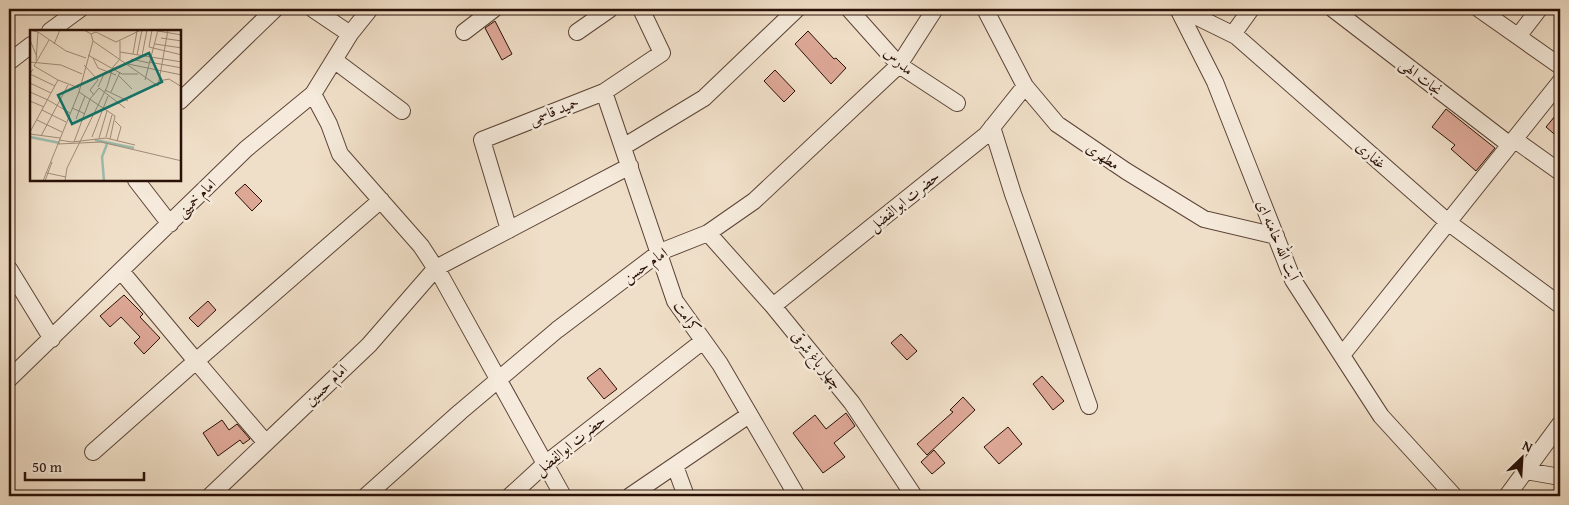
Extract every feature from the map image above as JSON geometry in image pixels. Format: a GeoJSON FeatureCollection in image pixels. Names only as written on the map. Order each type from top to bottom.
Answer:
{"type":"FeatureCollection","features":[{"type":"Feature","properties":{"kind":"street"},"geometry":{"type":"LineString","coordinates":[[51,30],[80,9]]}},
{"type":"Feature","properties":{"kind":"street"},"geometry":{"type":"LineString","coordinates":[[181,100],[275,9]]}},
{"type":"Feature","properties":{"kind":"street"},"geometry":{"type":"LineString","coordinates":[[313,9],[350,34]]}},
{"type":"Feature","properties":{"kind":"street","name":"امام خمینی"},"geometry":{"type":"LineString","coordinates":[[9,379],[246,149],[313,94],[350,34],[370,9]]}},
{"type":"Feature","properties":{"kind":"street"},"geometry":{"type":"LineString","coordinates":[[464,32],[494,9]]}},
{"type":"Feature","properties":{"kind":"street"},"geometry":{"type":"LineString","coordinates":[[577,32],[610,9]]}},
{"type":"Feature","properties":{"kind":"street","name":"حمید قاسمی"},"geometry":{"type":"LineString","coordinates":[[509,230],[482,140],[604,92],[662,52],[641,9]]}},
{"type":"Feature","properties":{"kind":"street"},"geometry":{"type":"LineString","coordinates":[[623,147],[704,98],[797,9]]}},
{"type":"Feature","properties":{"kind":"street","name":"مدرس"},"geometry":{"type":"LineString","coordinates":[[849,9],[899,65],[956,103]]}},
{"type":"Feature","properties":{"kind":"street","name":"امام حسن"},"geometry":{"type":"LineString","coordinates":[[366,496],[557,330],[660,252],[708,233],[754,201],[899,65],[935,9]]}},
{"type":"Feature","properties":{"kind":"street","name":"مطهری"},"geometry":{"type":"LineString","coordinates":[[984,9],[1025,86],[1057,124],[1126,171],[1196,214],[1204,218],[1276,236]]}},
{"type":"Feature","properties":{"kind":"street","name":"غفاری"},"geometry":{"type":"LineString","coordinates":[[1179,9],[1233,34],[1449,223],[1560,305]]}},
{"type":"Feature","properties":{"kind":"street","name":"آیت الله خامنه ای"},"geometry":{"type":"LineString","coordinates":[[1179,9],[1214,82],[1293,280],[1381,416],[1454,496]]}},
{"type":"Feature","properties":{"kind":"street"},"geometry":{"type":"LineString","coordinates":[[1233,34],[1252,9]]}},
{"type":"Feature","properties":{"kind":"street","name":"نجات الهی"},"geometry":{"type":"LineString","coordinates":[[1333,9],[1512,143],[1560,172]]}},
{"type":"Feature","properties":{"kind":"street"},"geometry":{"type":"LineString","coordinates":[[1479,9],[1519,35],[1560,66]]}},
{"type":"Feature","properties":{"kind":"street"},"geometry":{"type":"LineString","coordinates":[[1519,35],[1539,9]]}},
{"type":"Feature","properties":{"kind":"street"},"geometry":{"type":"LineString","coordinates":[[9,62],[30,46]]}},
{"type":"Feature","properties":{"kind":"street"},"geometry":{"type":"LineString","coordinates":[[334,60],[402,111]]}},
{"type":"Feature","properties":{"kind":"street"},"geometry":{"type":"LineString","coordinates":[[1342,355],[1560,82]]}},
{"type":"Feature","properties":{"kind":"street","name":"حضرت ابوالفضل"},"geometry":{"type":"LineString","coordinates":[[773,306],[986,136],[1025,86]]}},
{"type":"Feature","properties":{"kind":"street","name":"کرامت"},"geometry":{"type":"LineString","coordinates":[[604,92],[660,252],[675,301],[703,341],[797,496]]}},
{"type":"Feature","properties":{"kind":"street"},"geometry":{"type":"LineString","coordinates":[[313,94],[329,124],[340,154],[421,246],[436,268],[563,496]]}},
{"type":"Feature","properties":{"kind":"street"},"geometry":{"type":"LineString","coordinates":[[992,127],[1013,194],[1089,406]]}},
{"type":"Feature","properties":{"kind":"street"},"geometry":{"type":"LineString","coordinates":[[436,268],[630,166]]}},
{"type":"Feature","properties":{"kind":"street"},"geometry":{"type":"LineString","coordinates":[[137,181],[170,224]]}},
{"type":"Feature","properties":{"kind":"street"},"geometry":{"type":"LineString","coordinates":[[93,452],[381,200]]}},
{"type":"Feature","properties":{"kind":"street","name":"چهار باغ شرقی"},"geometry":{"type":"LineString","coordinates":[[708,233],[773,306],[852,403],[914,496]]}},
{"type":"Feature","properties":{"kind":"street","name":"امام حسین"},"geometry":{"type":"LineString","coordinates":[[210,496],[369,345],[436,268]]}},
{"type":"Feature","properties":{"kind":"street"},"geometry":{"type":"LineString","coordinates":[[9,269],[52,339]]}},
{"type":"Feature","properties":{"kind":"street"},"geometry":{"type":"LineString","coordinates":[[121,271],[266,443]]}},
{"type":"Feature","properties":{"kind":"street","name":"حضرت ابوالفضل"},"geometry":{"type":"LineString","coordinates":[[510,496],[545,464],[703,341]]}},
{"type":"Feature","properties":{"kind":"street"},"geometry":{"type":"LineString","coordinates":[[630,496],[749,415]]}},
{"type":"Feature","properties":{"kind":"street"},"geometry":{"type":"LineString","coordinates":[[1507,496],[1560,424]]}},
{"type":"Feature","properties":{"kind":"street"},"geometry":{"type":"LineString","coordinates":[[675,466],[686,496]]}},
{"type":"Feature","properties":{"kind":"street"},"geometry":{"type":"LineString","coordinates":[[1526,471],[1560,477]]}},
{"type":"Feature","properties":{"kind":"building"},"geometry":{"type":"Polygon","coordinates":[[[495,21],[512,54],[502,60],[485,28],[495,21]]]}},
{"type":"Feature","properties":{"kind":"building"},"geometry":{"type":"Polygon","coordinates":[[[808,31],[834,59],[836,58],[846,68],[831,84],[795,44],[808,31]]]}},
{"type":"Feature","properties":{"kind":"building"},"geometry":{"type":"Polygon","coordinates":[[[775,70],[795,91],[784,102],[764,81],[775,70]]]}},
{"type":"Feature","properties":{"kind":"building"},"geometry":{"type":"Polygon","coordinates":[[[1446,109],[1495,148],[1476,171],[1451,149],[1455,145],[1432,127],[1446,109]]]}},
{"type":"Feature","properties":{"kind":"building"},"geometry":{"type":"Polygon","coordinates":[[[1560,110],[1560,139],[1546,127],[1560,110]]]}},
{"type":"Feature","properties":{"kind":"building"},"geometry":{"type":"Polygon","coordinates":[[[245,184],[262,201],[252,211],[235,193],[245,184]]]}},
{"type":"Feature","properties":{"kind":"building"},"geometry":{"type":"Polygon","coordinates":[[[124,295],[143,314],[140,317],[160,338],[144,354],[134,343],[140,337],[121,317],[110,327],[100,316],[124,295]]]}},
{"type":"Feature","properties":{"kind":"building"},"geometry":{"type":"Polygon","coordinates":[[[208,301],[216,310],[198,327],[189,318],[208,301]]]}},
{"type":"Feature","properties":{"kind":"building"},"geometry":{"type":"Polygon","coordinates":[[[901,334],[917,351],[907,360],[891,343],[901,334]]]}},
{"type":"Feature","properties":{"kind":"building"},"geometry":{"type":"Polygon","coordinates":[[[600,368],[617,389],[604,399],[587,378],[600,368]]]}},
{"type":"Feature","properties":{"kind":"building"},"geometry":{"type":"Polygon","coordinates":[[[1042,376],[1064,401],[1053,410],[1033,384],[1042,376]]]}},
{"type":"Feature","properties":{"kind":"building"},"geometry":{"type":"Polygon","coordinates":[[[963,397],[975,410],[927,455],[917,444],[953,412],[950,410],[963,397]]]}},
{"type":"Feature","properties":{"kind":"building"},"geometry":{"type":"Polygon","coordinates":[[[846,413],[855,426],[834,443],[845,457],[823,473],[793,433],[815,415],[826,429],[846,413]]]}},
{"type":"Feature","properties":{"kind":"building"},"geometry":{"type":"Polygon","coordinates":[[[222,420],[229,430],[237,424],[250,439],[243,444],[240,440],[218,456],[203,433],[222,420]]]}},
{"type":"Feature","properties":{"kind":"building"},"geometry":{"type":"Polygon","coordinates":[[[1008,427],[1022,444],[999,464],[984,447],[1008,427]]]}},
{"type":"Feature","properties":{"kind":"building"},"geometry":{"type":"Polygon","coordinates":[[[934,450],[945,463],[932,474],[921,462],[934,450]]]}}]}
